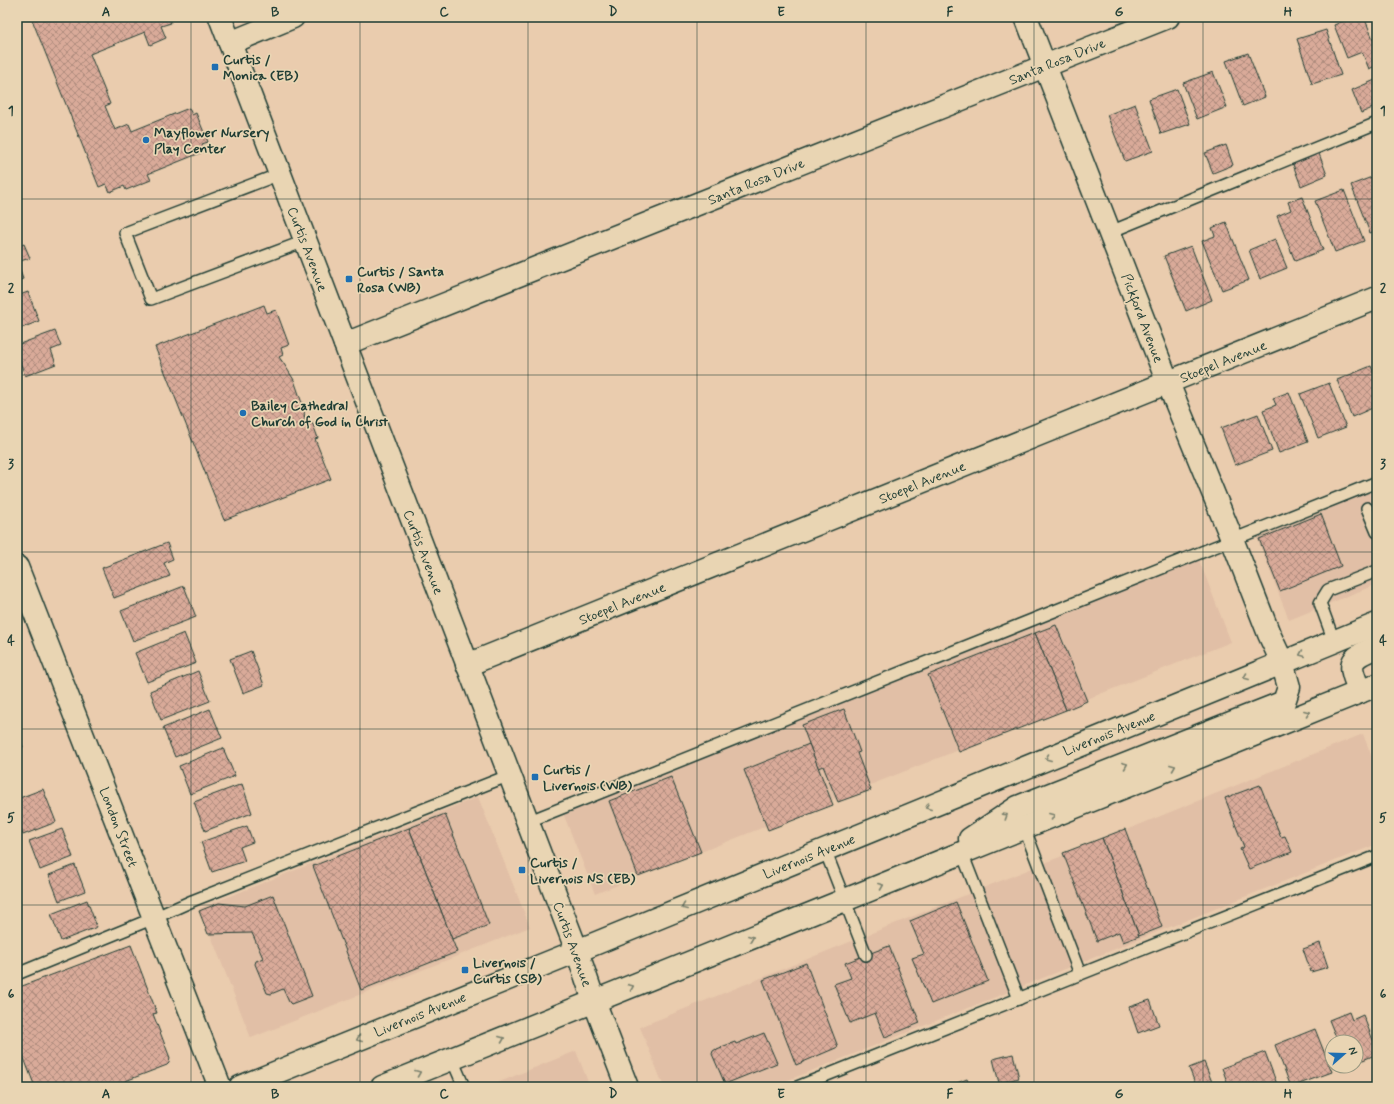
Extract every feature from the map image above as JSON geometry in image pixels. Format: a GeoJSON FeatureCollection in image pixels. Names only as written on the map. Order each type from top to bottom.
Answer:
{"type":"FeatureCollection","features":[{"type":"Feature","properties":{"kind":"street","name":"Curtis Avenue"},"geometry":{"type":"LineString","coordinates":[[220,17],[577,951],[594,1001],[627,1087]]}},
{"type":"Feature","properties":{"kind":"street"},"geometry":{"type":"LineString","coordinates":[[230,43],[293,17]]}},
{"type":"Feature","properties":{"kind":"street","name":"Pickford Avenue"},"geometry":{"type":"LineString","coordinates":[[925,867],[1018,808],[1284,702],[1289,687],[1282,662],[1269,634],[1168,383],[1026,17]]}},
{"type":"Feature","properties":{"kind":"street","name":"Santa Rosa Drive"},"geometry":{"type":"LineString","coordinates":[[345,344],[1168,17]]}},
{"type":"Feature","properties":{"kind":"street","name":"Stoepel Avenue"},"geometry":{"type":"LineString","coordinates":[[467,665],[1377,298]]}},
{"type":"Feature","properties":{"kind":"street","name":"London Street"},"geometry":{"type":"LineString","coordinates":[[17,567],[220,1087]]}},
{"type":"Feature","properties":{"kind":"street","name":"Livernois Avenue"},"geometry":{"type":"LineString","coordinates":[[246,1085],[1377,624]]}},
{"type":"Feature","properties":{"kind":"street"},"geometry":{"type":"LineString","coordinates":[[382,1087],[1024,827],[1372,690],[1351,669],[1352,662],[1356,657],[1377,647]]}},
{"type":"Feature","properties":{"kind":"lane"},"geometry":{"type":"LineString","coordinates":[[1110,232],[1377,123]]}},
{"type":"Feature","properties":{"kind":"lane"},"geometry":{"type":"LineString","coordinates":[[280,174],[125,233],[151,299],[305,241]]}},
{"type":"Feature","properties":{"kind":"lane"},"geometry":{"type":"LineString","coordinates":[[527,822],[1377,482]]}},
{"type":"Feature","properties":{"kind":"lane"},"geometry":{"type":"LineString","coordinates":[[1367,508],[1377,532]]}},
{"type":"Feature","properties":{"kind":"lane"},"geometry":{"type":"LineString","coordinates":[[1334,641],[1320,603],[1328,590],[1377,571]]}},
{"type":"Feature","properties":{"kind":"lane"},"geometry":{"type":"LineString","coordinates":[[17,974],[192,901],[510,775]]}},
{"type":"Feature","properties":{"kind":"lane"},"geometry":{"type":"LineString","coordinates":[[1024,827],[1080,974]]}},
{"type":"Feature","properties":{"kind":"lane"},"geometry":{"type":"LineString","coordinates":[[825,850],[866,955]]}},
{"type":"Feature","properties":{"kind":"lane"},"geometry":{"type":"LineString","coordinates":[[962,853],[1019,999]]}},
{"type":"Feature","properties":{"kind":"lane"},"geometry":{"type":"LineString","coordinates":[[797,1087],[1377,856]]}},
{"type":"Feature","properties":{"kind":"lane"},"geometry":{"type":"LineString","coordinates":[[452,1059],[464,1087]]}},
{"type":"Feature","properties":{"kind":"shaded area"},"geometry":{"type":"Polygon","coordinates":[[[1377,489],[1377,584],[1289,620],[1257,538],[1377,489]]]}},
{"type":"Feature","properties":{"kind":"shaded area"},"geometry":{"type":"Polygon","coordinates":[[[1199,560],[1231,642],[595,894],[563,813],[1199,560]]]}},
{"type":"Feature","properties":{"kind":"shaded area"},"geometry":{"type":"Polygon","coordinates":[[[1363,734],[1377,770],[1377,844],[771,1087],[664,1087],[640,1027],[1363,734]]]}},
{"type":"Feature","properties":{"kind":"shaded area"},"geometry":{"type":"Polygon","coordinates":[[[478,797],[530,927],[251,1038],[200,908],[478,797]]]}},
{"type":"Feature","properties":{"kind":"shaded area"},"geometry":{"type":"Polygon","coordinates":[[[576,1051],[590,1087],[487,1087],[576,1051]]]}},
{"type":"Feature","properties":{"kind":"building"},"geometry":{"type":"Polygon","coordinates":[[[31,17],[168,17],[171,23],[161,26],[166,38],[150,45],[145,32],[90,54],[110,104],[105,106],[115,130],[129,124],[132,131],[189,108],[192,115],[196,113],[208,142],[202,144],[205,151],[148,174],[151,180],[126,190],[124,186],[110,192],[106,184],[99,187],[31,17]]]}},
{"type":"Feature","properties":{"kind":"building"},"geometry":{"type":"Polygon","coordinates":[[[1353,17],[1364,17],[1377,49],[1377,65],[1369,69],[1362,52],[1347,58],[1334,25],[1353,17]]]}},
{"type":"Feature","properties":{"kind":"building"},"geometry":{"type":"Polygon","coordinates":[[[1326,30],[1341,75],[1312,84],[1297,39],[1326,30]]]}},
{"type":"Feature","properties":{"kind":"building"},"geometry":{"type":"Polygon","coordinates":[[[1248,53],[1265,97],[1243,106],[1226,61],[1248,53]]]}},
{"type":"Feature","properties":{"kind":"building"},"geometry":{"type":"Polygon","coordinates":[[[1213,72],[1227,107],[1197,119],[1183,83],[1213,72]]]}},
{"type":"Feature","properties":{"kind":"building"},"geometry":{"type":"Polygon","coordinates":[[[1375,80],[1377,84],[1377,106],[1361,113],[1352,90],[1375,80]]]}},
{"type":"Feature","properties":{"kind":"building"},"geometry":{"type":"Polygon","coordinates":[[[1177,89],[1190,124],[1161,134],[1149,99],[1177,89]]]}},
{"type":"Feature","properties":{"kind":"building"},"geometry":{"type":"Polygon","coordinates":[[[1135,104],[1153,151],[1125,161],[1107,115],[1135,104]]]}},
{"type":"Feature","properties":{"kind":"building"},"geometry":{"type":"Polygon","coordinates":[[[1226,145],[1233,165],[1213,173],[1205,153],[1226,145]]]}},
{"type":"Feature","properties":{"kind":"building"},"geometry":{"type":"Polygon","coordinates":[[[1318,151],[1327,175],[1301,186],[1292,162],[1318,151]]]}},
{"type":"Feature","properties":{"kind":"building"},"geometry":{"type":"Polygon","coordinates":[[[1377,175],[1377,230],[1370,233],[1351,185],[1377,175]]]}},
{"type":"Feature","properties":{"kind":"building"},"geometry":{"type":"Polygon","coordinates":[[[1344,190],[1364,241],[1335,252],[1315,201],[1344,190]]]}},
{"type":"Feature","properties":{"kind":"building"},"geometry":{"type":"Polygon","coordinates":[[[1302,197],[1323,250],[1295,261],[1277,216],[1291,210],[1288,202],[1302,197]]]}},
{"type":"Feature","properties":{"kind":"building"},"geometry":{"type":"Polygon","coordinates":[[[1226,222],[1249,280],[1222,290],[1202,241],[1215,236],[1212,228],[1226,222]]]}},
{"type":"Feature","properties":{"kind":"building"},"geometry":{"type":"Polygon","coordinates":[[[1275,239],[1287,268],[1260,279],[1249,250],[1275,239]]]}},
{"type":"Feature","properties":{"kind":"building"},"geometry":{"type":"Polygon","coordinates":[[[24,244],[30,258],[17,262],[17,247],[24,244]]]}},
{"type":"Feature","properties":{"kind":"building"},"geometry":{"type":"Polygon","coordinates":[[[1191,246],[1212,300],[1186,311],[1164,256],[1191,246]]]}},
{"type":"Feature","properties":{"kind":"building"},"geometry":{"type":"Polygon","coordinates":[[[17,262],[23,279],[17,281],[17,262]]]}},
{"type":"Feature","properties":{"kind":"building"},"geometry":{"type":"Polygon","coordinates":[[[28,292],[39,321],[17,330],[17,296],[28,292]]]}},
{"type":"Feature","properties":{"kind":"building","name":"Bailey Cathedral Church of God in Christ"},"geometry":{"type":"Polygon","coordinates":[[[264,305],[267,313],[276,310],[289,345],[281,348],[283,355],[279,357],[294,380],[304,409],[305,425],[312,422],[318,438],[315,439],[331,479],[224,520],[155,347],[264,305]]]}},
{"type":"Feature","properties":{"kind":"building"},"geometry":{"type":"Polygon","coordinates":[[[55,331],[61,346],[51,350],[56,364],[25,376],[17,353],[17,345],[55,331]]]}},
{"type":"Feature","properties":{"kind":"building"},"geometry":{"type":"Polygon","coordinates":[[[1371,366],[1377,381],[1377,406],[1352,417],[1337,380],[1371,366]]]}},
{"type":"Feature","properties":{"kind":"building"},"geometry":{"type":"Polygon","coordinates":[[[1329,383],[1346,427],[1318,438],[1300,394],[1329,383]]]}},
{"type":"Feature","properties":{"kind":"building"},"geometry":{"type":"Polygon","coordinates":[[[1289,392],[1308,442],[1279,453],[1263,410],[1276,405],[1273,398],[1289,392]]]}},
{"type":"Feature","properties":{"kind":"building"},"geometry":{"type":"Polygon","coordinates":[[[1258,414],[1272,451],[1235,465],[1221,428],[1258,414]]]}},
{"type":"Feature","properties":{"kind":"building"},"geometry":{"type":"Polygon","coordinates":[[[1321,514],[1341,566],[1280,591],[1259,539],[1321,514]]]}},
{"type":"Feature","properties":{"kind":"building"},"geometry":{"type":"Polygon","coordinates":[[[167,543],[173,559],[164,563],[170,576],[114,598],[102,568],[167,543]]]}},
{"type":"Feature","properties":{"kind":"building"},"geometry":{"type":"Polygon","coordinates":[[[184,586],[196,617],[133,641],[121,611],[184,586]]]}},
{"type":"Feature","properties":{"kind":"building"},"geometry":{"type":"Polygon","coordinates":[[[1056,625],[1087,701],[1066,710],[1035,633],[1056,625]]]}},
{"type":"Feature","properties":{"kind":"building"},"geometry":{"type":"Polygon","coordinates":[[[184,633],[196,663],[147,682],[135,653],[184,633]]]}},
{"type":"Feature","properties":{"kind":"building"},"geometry":{"type":"Polygon","coordinates":[[[1035,633],[1066,710],[959,752],[928,675],[1035,633]]]}},
{"type":"Feature","properties":{"kind":"building"},"geometry":{"type":"Polygon","coordinates":[[[251,651],[264,685],[243,693],[230,659],[251,651]]]}},
{"type":"Feature","properties":{"kind":"building"},"geometry":{"type":"Polygon","coordinates":[[[198,671],[210,701],[161,720],[150,691],[198,671]]]}},
{"type":"Feature","properties":{"kind":"building"},"geometry":{"type":"Polygon","coordinates":[[[210,709],[222,738],[175,757],[163,728],[210,709]]]}},
{"type":"Feature","properties":{"kind":"building"},"geometry":{"type":"Polygon","coordinates":[[[844,709],[860,752],[857,753],[871,790],[838,802],[823,766],[818,768],[802,725],[844,709]]]}},
{"type":"Feature","properties":{"kind":"building"},"geometry":{"type":"Polygon","coordinates":[[[17,731],[23,747],[17,749],[17,731]]]}},
{"type":"Feature","properties":{"kind":"building"},"geometry":{"type":"Polygon","coordinates":[[[809,744],[833,805],[768,830],[744,770],[809,744]]]}},
{"type":"Feature","properties":{"kind":"building"},"geometry":{"type":"Polygon","coordinates":[[[223,748],[235,776],[190,794],[179,766],[223,748]]]}},
{"type":"Feature","properties":{"kind":"building"},"geometry":{"type":"Polygon","coordinates":[[[671,777],[701,852],[638,876],[609,801],[671,777]]]}},
{"type":"Feature","properties":{"kind":"building"},"geometry":{"type":"Polygon","coordinates":[[[242,784],[252,813],[205,831],[194,802],[242,784]]]}},
{"type":"Feature","properties":{"kind":"building"},"geometry":{"type":"Polygon","coordinates":[[[1260,785],[1281,837],[1285,836],[1292,852],[1249,869],[1240,849],[1244,847],[1225,798],[1260,785]]]}},
{"type":"Feature","properties":{"kind":"building"},"geometry":{"type":"Polygon","coordinates":[[[43,789],[56,822],[23,835],[17,820],[17,799],[43,789]]]}},
{"type":"Feature","properties":{"kind":"building"},"geometry":{"type":"Polygon","coordinates":[[[445,814],[489,925],[452,939],[409,828],[445,814]]]}},
{"type":"Feature","properties":{"kind":"building"},"geometry":{"type":"Polygon","coordinates":[[[247,826],[253,842],[240,847],[245,861],[212,872],[201,842],[247,826]]]}},
{"type":"Feature","properties":{"kind":"building"},"geometry":{"type":"Polygon","coordinates":[[[409,828],[457,952],[361,990],[313,866],[409,828]]]}},
{"type":"Feature","properties":{"kind":"building"},"geometry":{"type":"Polygon","coordinates":[[[62,829],[73,857],[40,870],[29,841],[62,829]]]}},
{"type":"Feature","properties":{"kind":"building"},"geometry":{"type":"Polygon","coordinates":[[[1125,829],[1162,927],[1139,936],[1102,838],[1125,829]]]}},
{"type":"Feature","properties":{"kind":"building"},"geometry":{"type":"Polygon","coordinates":[[[1102,838],[1139,936],[1123,942],[1119,932],[1097,941],[1063,853],[1102,838]]]}},
{"type":"Feature","properties":{"kind":"building"},"geometry":{"type":"Polygon","coordinates":[[[75,865],[85,891],[59,901],[49,875],[75,865]]]}},
{"type":"Feature","properties":{"kind":"building"},"geometry":{"type":"Polygon","coordinates":[[[273,895],[312,996],[291,1004],[283,989],[271,994],[267,993],[255,964],[256,961],[263,958],[252,933],[208,934],[199,911],[219,903],[245,906],[273,895]]]}},
{"type":"Feature","properties":{"kind":"building"},"geometry":{"type":"Polygon","coordinates":[[[87,900],[97,927],[61,941],[51,914],[87,900]]]}},
{"type":"Feature","properties":{"kind":"building"},"geometry":{"type":"Polygon","coordinates":[[[956,902],[988,981],[931,1004],[912,958],[924,954],[910,921],[956,902]]]}},
{"type":"Feature","properties":{"kind":"building"},"geometry":{"type":"Polygon","coordinates":[[[1320,943],[1328,967],[1311,972],[1303,949],[1320,943]]]}},
{"type":"Feature","properties":{"kind":"building"},"geometry":{"type":"Polygon","coordinates":[[[131,945],[157,1013],[153,1014],[170,1058],[169,1063],[110,1087],[35,1087],[17,1040],[17,988],[131,945]]]}},
{"type":"Feature","properties":{"kind":"building"},"geometry":{"type":"Polygon","coordinates":[[[889,946],[920,1023],[885,1037],[875,1013],[850,1023],[834,984],[851,978],[845,963],[889,946]]]}},
{"type":"Feature","properties":{"kind":"building"},"geometry":{"type":"Polygon","coordinates":[[[806,963],[838,1047],[796,1065],[763,980],[806,963]]]}},
{"type":"Feature","properties":{"kind":"building"},"geometry":{"type":"Polygon","coordinates":[[[1150,1000],[1159,1025],[1138,1033],[1129,1007],[1150,1000]]]}},
{"type":"Feature","properties":{"kind":"building"},"geometry":{"type":"Polygon","coordinates":[[[1349,1012],[1352,1020],[1363,1015],[1377,1050],[1377,1054],[1364,1060],[1364,1034],[1335,1034],[1329,1020],[1349,1012]]]}},
{"type":"Feature","properties":{"kind":"building"},"geometry":{"type":"Polygon","coordinates":[[[1315,1029],[1324,1052],[1324,1074],[1327,1074],[1291,1087],[1275,1045],[1315,1029]]]}},
{"type":"Feature","properties":{"kind":"building"},"geometry":{"type":"Polygon","coordinates":[[[764,1033],[777,1063],[725,1084],[712,1054],[713,1051],[764,1033]]]}},
{"type":"Feature","properties":{"kind":"building"},"geometry":{"type":"Polygon","coordinates":[[[1265,1052],[1278,1087],[1229,1087],[1222,1068],[1265,1052]]]}},
{"type":"Feature","properties":{"kind":"building"},"geometry":{"type":"Polygon","coordinates":[[[1013,1054],[1019,1078],[999,1083],[993,1059],[1013,1054]]]}},
{"type":"Feature","properties":{"kind":"building"},"geometry":{"type":"Polygon","coordinates":[[[1204,1062],[1214,1087],[1183,1087],[1195,1083],[1189,1068],[1204,1062]]]}},
{"type":"Feature","properties":{"kind":"building"},"geometry":{"type":"Polygon","coordinates":[[[967,1079],[970,1087],[947,1087],[967,1079]]]}},
{"type":"Feature","properties":{"kind":"place","name":"Curtis / Monica (EB)"},"geometry":{"type":"Point","coordinates":[215,67]}},
{"type":"Feature","properties":{"kind":"place","name":"Mayflower Nursery Play Center"},"geometry":{"type":"Point","coordinates":[146,140]}},
{"type":"Feature","properties":{"kind":"place","name":"Curtis / Santa Rosa (WB)"},"geometry":{"type":"Point","coordinates":[349,279]}},
{"type":"Feature","properties":{"kind":"place","name":"Bailey Cathedral Church of God in Christ"},"geometry":{"type":"Point","coordinates":[243,413]}},
{"type":"Feature","properties":{"kind":"place","name":"Curtis / Livernois (WB)"},"geometry":{"type":"Point","coordinates":[535,777]}},
{"type":"Feature","properties":{"kind":"place","name":"Curtis / Livernois NS (EB)"},"geometry":{"type":"Point","coordinates":[522,870]}},
{"type":"Feature","properties":{"kind":"place","name":"Livernois / Curtis (SB)"},"geometry":{"type":"Point","coordinates":[465,970]}}]}
